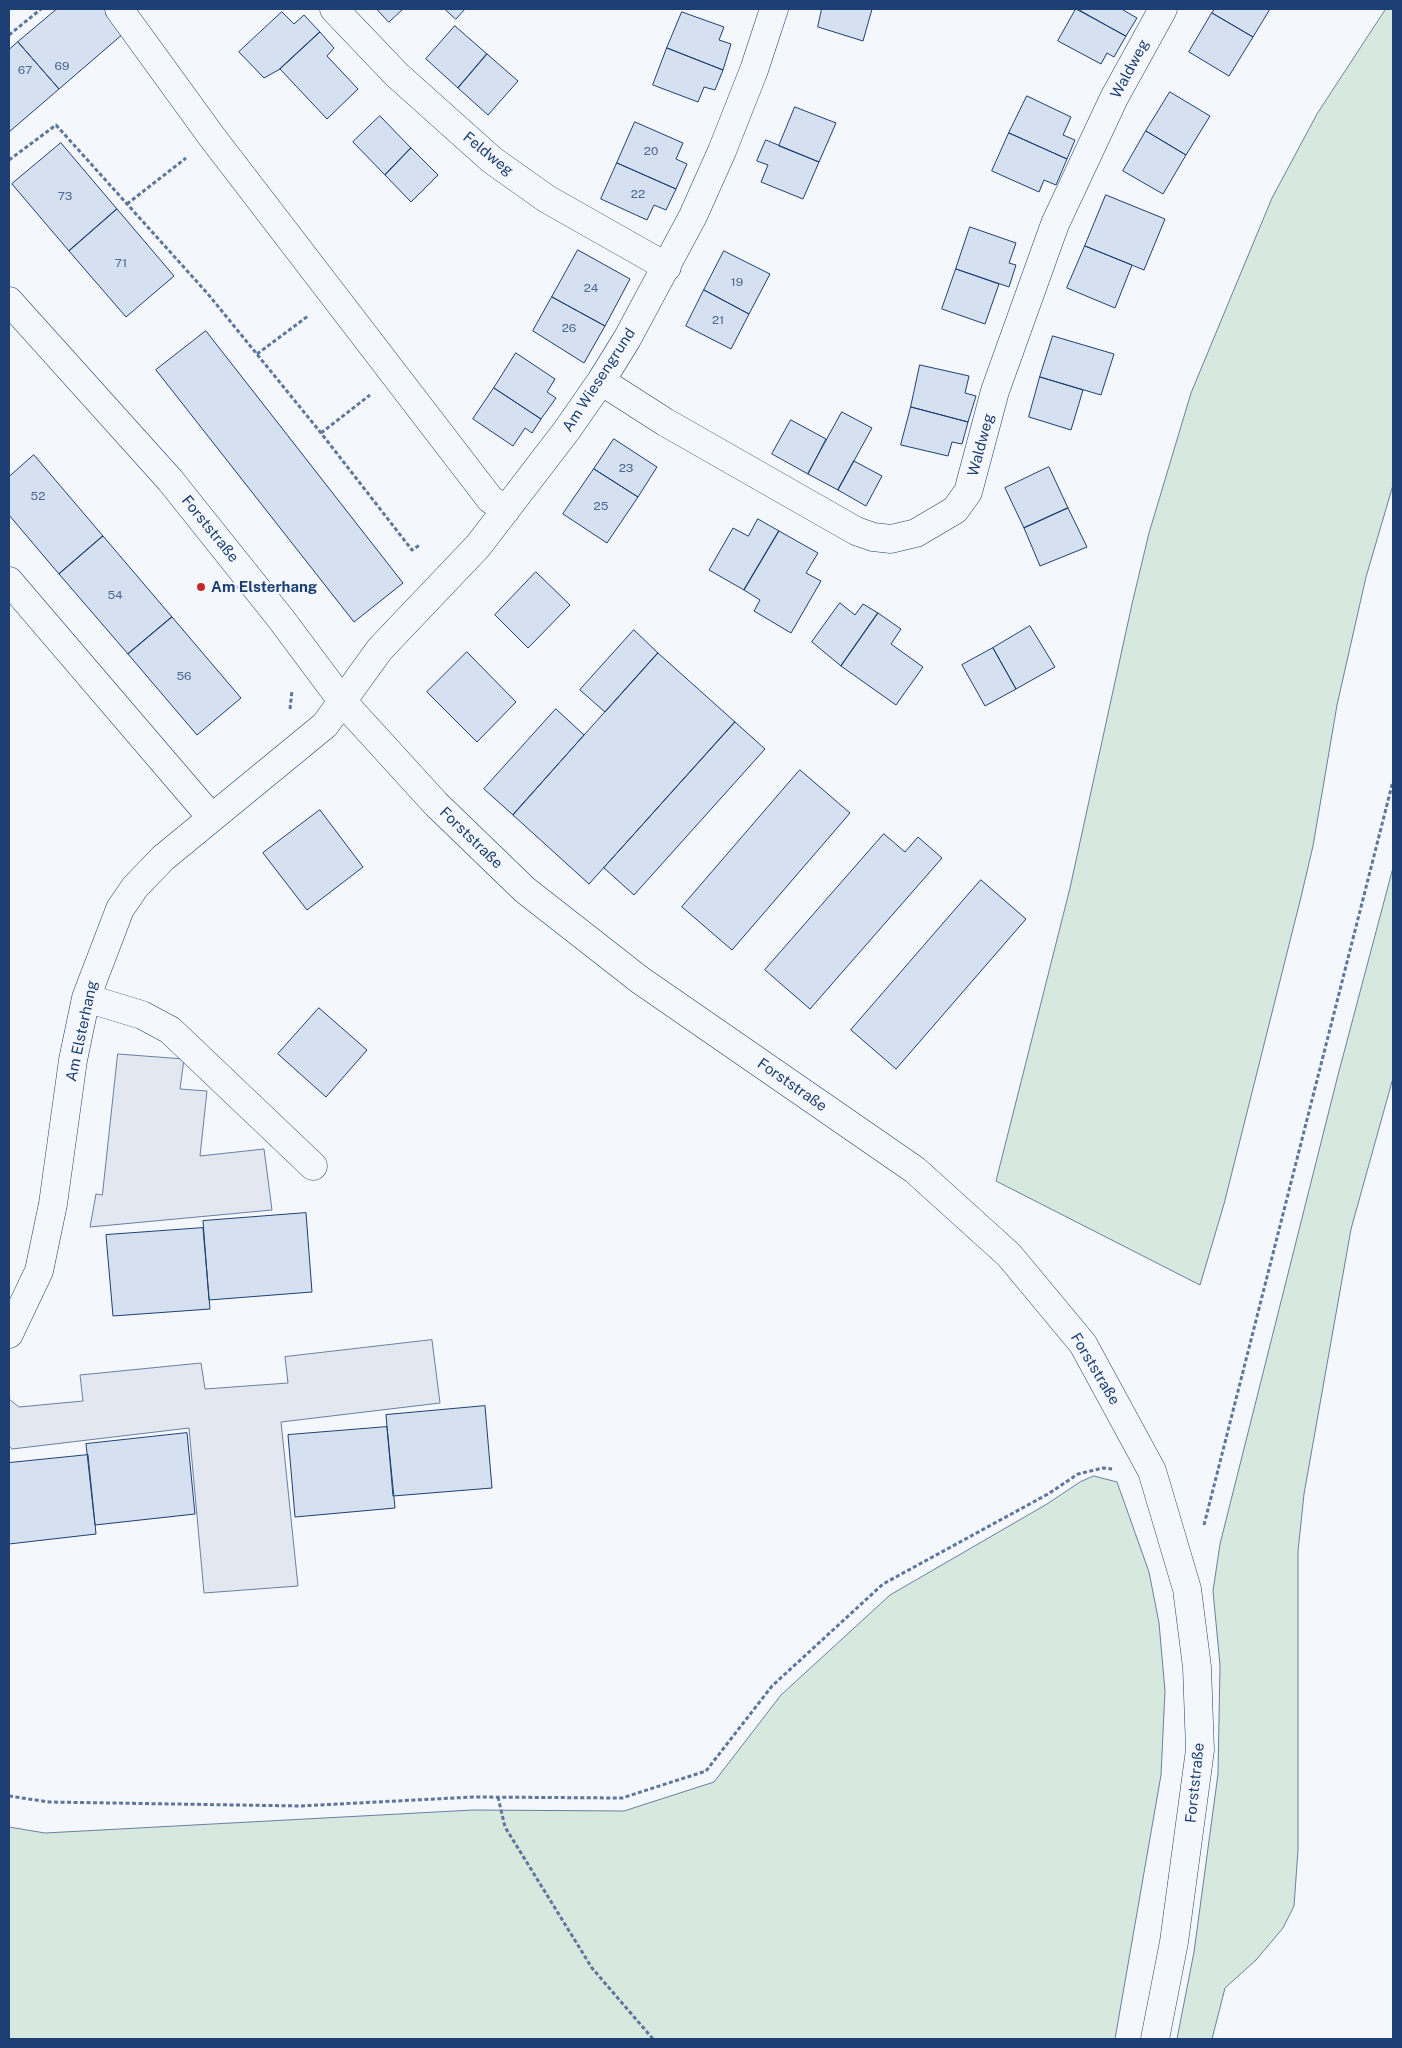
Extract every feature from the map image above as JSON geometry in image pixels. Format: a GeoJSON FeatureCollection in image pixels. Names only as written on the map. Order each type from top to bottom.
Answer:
{"type":"FeatureCollection","features":[{"type":"Feature","properties":{"kind":"street"},"geometry":{"type":"LineString","coordinates":[[119,9],[212,137],[490,499],[506,510]]}},
{"type":"Feature","properties":{"kind":"street","name":"Feldweg"},"geometry":{"type":"LineString","coordinates":[[334,9],[397,75],[492,160],[547,199],[667,267]]}},
{"type":"Feature","properties":{"kind":"street","name":"Am Wiesengrund"},"geometry":{"type":"LineString","coordinates":[[343,702],[380,650],[478,546],[601,381],[667,267],[722,151],[754,70],[774,9]]}},
{"type":"Feature","properties":{"kind":"street","name":"Waldweg"},"geometry":{"type":"LineString","coordinates":[[601,381],[665,422],[856,531],[873,537],[891,539],[916,533],[954,510],[968,492],[995,391],[1055,224],[1114,98],[1163,9]]}},
{"type":"Feature","properties":{"kind":"street","name":"Forststraße"},"geometry":{"type":"LineString","coordinates":[[9,301],[170,480],[281,619],[343,702],[436,804],[525,890],[640,980],[915,1170],[1009,1256],[1083,1344],[1152,1471],[1187,1589],[1197,1667],[1200,1750],[1174,1942],[1155,2039]]}},
{"type":"Feature","properties":{"kind":"street"},"geometry":{"type":"LineString","coordinates":[[9,581],[211,817]]}},
{"type":"Feature","properties":{"kind":"street","name":"Am Elsterhang"},"geometry":{"type":"LineString","coordinates":[[9,1334],[39,1271],[53,1204],[73,1060],[86,998],[120,909],[134,888],[163,858],[325,725],[343,702]]}},
{"type":"Feature","properties":{"kind":"street"},"geometry":{"type":"LineString","coordinates":[[86,998],[142,1015],[170,1030],[313,1166]]}},
{"type":"Feature","properties":{"kind":"path"},"geometry":{"type":"LineString","coordinates":[[9,35],[41,9]]}},
{"type":"Feature","properties":{"kind":"path"},"geometry":{"type":"LineString","coordinates":[[9,160],[56,125],[208,294],[321,433],[412,550],[421,544]]}},
{"type":"Feature","properties":{"kind":"path"},"geometry":{"type":"LineString","coordinates":[[127,204],[212,137]]}},
{"type":"Feature","properties":{"kind":"path"},"geometry":{"type":"LineString","coordinates":[[257,354],[334,294]]}},
{"type":"Feature","properties":{"kind":"path"},"geometry":{"type":"LineString","coordinates":[[321,433],[395,374]]}},
{"type":"Feature","properties":{"kind":"path"},"geometry":{"type":"LineString","coordinates":[[1202,1531],[1393,781]]}},
{"type":"Feature","properties":{"kind":"path"},"geometry":{"type":"LineString","coordinates":[[9,1796],[49,1802],[300,1806],[498,1798],[622,1798],[706,1770],[772,1686],[883,1584],[1048,1494],[1078,1474],[1103,1468],[1152,1471]]}},
{"type":"Feature","properties":{"kind":"path"},"geometry":{"type":"LineString","coordinates":[[498,1798],[505,1827],[592,1968],[653,2039]]}},
{"type":"Feature","properties":{"kind":"shaded area"},"geometry":{"type":"Polygon","coordinates":[[[1386,9],[1393,9],[1393,485],[1366,577],[1337,705],[1313,846],[1301,897],[1224,1204],[1200,1285],[996,1181],[1070,888],[1149,533],[1191,393],[1272,198],[1317,114],[1386,9]]]}},
{"type":"Feature","properties":{"kind":"shaded area"},"geometry":{"type":"Polygon","coordinates":[[[1393,868],[1393,1078],[1351,1229],[1304,1494],[1298,1551],[1298,1850],[1294,1906],[1283,1928],[1256,1960],[1225,1988],[1212,2039],[1177,2039],[1194,1952],[1218,1774],[1220,1665],[1213,1591],[1220,1544],[1338,1075],[1393,868]]]}},
{"type":"Feature","properties":{"kind":"shaded area"},"geometry":{"type":"Polygon","coordinates":[[[118,1054],[184,1059],[180,1089],[207,1091],[200,1156],[264,1149],[272,1210],[90,1227],[96,1194],[102,1195],[118,1054]]]}},
{"type":"Feature","properties":{"kind":"shaded area"},"geometry":{"type":"Polygon","coordinates":[[[432,1340],[440,1403],[281,1422],[298,1586],[204,1593],[189,1428],[12,1449],[9,1446],[9,1399],[19,1407],[83,1401],[80,1375],[201,1363],[205,1389],[288,1383],[285,1357],[432,1340]]]}},
{"type":"Feature","properties":{"kind":"shaded area"},"geometry":{"type":"Polygon","coordinates":[[[1094,1476],[1117,1482],[1149,1572],[1159,1623],[1165,1691],[1161,1775],[1115,2039],[9,2039],[9,1827],[45,1833],[473,1810],[624,1811],[714,1782],[781,1695],[890,1595],[1047,1504],[1080,1482],[1094,1476]]]}},
{"type":"Feature","properties":{"kind":"building"},"geometry":{"type":"Polygon","coordinates":[[[57,9],[104,9],[124,33],[59,89],[18,42],[57,9]]]}},
{"type":"Feature","properties":{"kind":"building"},"geometry":{"type":"Polygon","coordinates":[[[377,9],[403,9],[389,22],[377,9]]]}},
{"type":"Feature","properties":{"kind":"building"},"geometry":{"type":"Polygon","coordinates":[[[445,9],[465,9],[456,19],[445,9]]]}},
{"type":"Feature","properties":{"kind":"building"},"geometry":{"type":"Polygon","coordinates":[[[822,9],[872,9],[863,41],[818,27],[822,9]]]}},
{"type":"Feature","properties":{"kind":"building"},"geometry":{"type":"Polygon","coordinates":[[[1076,9],[1126,36],[1114,57],[1107,53],[1101,64],[1058,41],[1076,9]]]}},
{"type":"Feature","properties":{"kind":"building"},"geometry":{"type":"Polygon","coordinates":[[[1078,9],[1124,9],[1137,18],[1126,36],[1078,9]]]}},
{"type":"Feature","properties":{"kind":"building"},"geometry":{"type":"Polygon","coordinates":[[[1215,9],[1270,9],[1253,37],[1212,13],[1215,9]]]}},
{"type":"Feature","properties":{"kind":"building"},"geometry":{"type":"Polygon","coordinates":[[[282,12],[294,24],[304,15],[320,32],[280,69],[264,78],[239,52],[282,12]]]}},
{"type":"Feature","properties":{"kind":"building"},"geometry":{"type":"Polygon","coordinates":[[[682,12],[724,27],[719,40],[731,44],[723,70],[667,48],[682,12]]]}},
{"type":"Feature","properties":{"kind":"building"},"geometry":{"type":"Polygon","coordinates":[[[1212,13],[1253,37],[1229,76],[1189,52],[1212,13]]]}},
{"type":"Feature","properties":{"kind":"building"},"geometry":{"type":"Polygon","coordinates":[[[455,26],[487,54],[458,88],[426,59],[455,26]]]}},
{"type":"Feature","properties":{"kind":"building"},"geometry":{"type":"Polygon","coordinates":[[[320,32],[334,48],[327,56],[358,89],[327,119],[280,69],[320,32]]]}},
{"type":"Feature","properties":{"kind":"building"},"geometry":{"type":"Polygon","coordinates":[[[18,42],[59,89],[9,132],[9,50],[18,42]]]}},
{"type":"Feature","properties":{"kind":"building"},"geometry":{"type":"Polygon","coordinates":[[[667,48],[723,70],[715,90],[704,87],[698,102],[653,85],[667,48]]]}},
{"type":"Feature","properties":{"kind":"building"},"geometry":{"type":"Polygon","coordinates":[[[487,54],[518,81],[488,115],[458,88],[487,54]]]}},
{"type":"Feature","properties":{"kind":"building"},"geometry":{"type":"Polygon","coordinates":[[[1170,92],[1210,116],[1186,155],[1146,131],[1170,92]]]}},
{"type":"Feature","properties":{"kind":"building"},"geometry":{"type":"Polygon","coordinates":[[[1027,96],[1071,117],[1063,135],[1075,140],[1067,159],[1009,133],[1027,96]]]}},
{"type":"Feature","properties":{"kind":"building"},"geometry":{"type":"Polygon","coordinates":[[[795,107],[836,123],[819,162],[779,146],[795,107]]]}},
{"type":"Feature","properties":{"kind":"building"},"geometry":{"type":"Polygon","coordinates":[[[380,116],[411,148],[385,175],[353,142],[380,116]]]}},
{"type":"Feature","properties":{"kind":"building"},"geometry":{"type":"Polygon","coordinates":[[[635,122],[683,143],[676,159],[687,164],[676,189],[617,163],[635,122]]]}},
{"type":"Feature","properties":{"kind":"building"},"geometry":{"type":"Polygon","coordinates":[[[1146,131],[1186,155],[1163,194],[1123,171],[1146,131]]]}},
{"type":"Feature","properties":{"kind":"building"},"geometry":{"type":"Polygon","coordinates":[[[1009,133],[1067,159],[1056,185],[1044,180],[1039,192],[992,171],[1009,133]]]}},
{"type":"Feature","properties":{"kind":"building"},"geometry":{"type":"Polygon","coordinates":[[[766,140],[819,162],[803,199],[761,182],[768,165],[757,161],[766,140]]]}},
{"type":"Feature","properties":{"kind":"building"},"geometry":{"type":"Polygon","coordinates":[[[61,143],[117,209],[69,251],[12,184],[61,143]]]}},
{"type":"Feature","properties":{"kind":"building"},"geometry":{"type":"Polygon","coordinates":[[[411,148],[438,175],[411,202],[385,175],[411,148]]]}},
{"type":"Feature","properties":{"kind":"building"},"geometry":{"type":"Polygon","coordinates":[[[617,163],[676,189],[666,210],[654,205],[647,220],[601,199],[617,163]]]}},
{"type":"Feature","properties":{"kind":"building"},"geometry":{"type":"Polygon","coordinates":[[[1106,195],[1165,219],[1144,270],[1085,246],[1106,195]]]}},
{"type":"Feature","properties":{"kind":"building"},"geometry":{"type":"Polygon","coordinates":[[[117,209],[174,276],[126,317],[69,251],[117,209]]]}},
{"type":"Feature","properties":{"kind":"building"},"geometry":{"type":"Polygon","coordinates":[[[970,227],[1016,243],[1009,263],[1016,265],[1009,287],[956,269],[970,227]]]}},
{"type":"Feature","properties":{"kind":"building"},"geometry":{"type":"Polygon","coordinates":[[[1085,246],[1132,265],[1115,308],[1067,288],[1085,246]]]}},
{"type":"Feature","properties":{"kind":"building"},"geometry":{"type":"Polygon","coordinates":[[[578,250],[630,279],[605,326],[552,297],[578,250]]]}},
{"type":"Feature","properties":{"kind":"building"},"geometry":{"type":"Polygon","coordinates":[[[724,251],[770,274],[749,314],[704,290],[724,251]]]}},
{"type":"Feature","properties":{"kind":"building"},"geometry":{"type":"Polygon","coordinates":[[[956,269],[999,284],[985,324],[942,309],[956,269]]]}},
{"type":"Feature","properties":{"kind":"building"},"geometry":{"type":"Polygon","coordinates":[[[704,290],[749,314],[731,349],[686,326],[704,290]]]}},
{"type":"Feature","properties":{"kind":"building"},"geometry":{"type":"Polygon","coordinates":[[[552,297],[605,326],[584,363],[533,331],[552,297]]]}},
{"type":"Feature","properties":{"kind":"building"},"geometry":{"type":"Polygon","coordinates":[[[206,331],[403,583],[354,622],[156,370],[206,331]]]}},
{"type":"Feature","properties":{"kind":"building"},"geometry":{"type":"Polygon","coordinates":[[[1053,336],[1114,354],[1101,395],[1040,377],[1053,336]]]}},
{"type":"Feature","properties":{"kind":"building"},"geometry":{"type":"Polygon","coordinates":[[[516,353],[555,379],[547,392],[556,398],[541,419],[494,388],[516,353]]]}},
{"type":"Feature","properties":{"kind":"building"},"geometry":{"type":"Polygon","coordinates":[[[920,365],[969,376],[965,393],[976,396],[968,422],[911,407],[920,365]]]}},
{"type":"Feature","properties":{"kind":"building"},"geometry":{"type":"Polygon","coordinates":[[[1040,377],[1083,390],[1071,430],[1029,417],[1040,377]]]}},
{"type":"Feature","properties":{"kind":"building"},"geometry":{"type":"Polygon","coordinates":[[[494,388],[541,419],[532,433],[525,428],[513,446],[473,419],[494,388]]]}},
{"type":"Feature","properties":{"kind":"building"},"geometry":{"type":"Polygon","coordinates":[[[911,407],[968,422],[962,444],[952,442],[948,456],[901,445],[911,407]]]}},
{"type":"Feature","properties":{"kind":"building"},"geometry":{"type":"Polygon","coordinates":[[[842,412],[872,428],[838,490],[808,474],[842,412]]]}},
{"type":"Feature","properties":{"kind":"building"},"geometry":{"type":"Polygon","coordinates":[[[791,420],[826,439],[808,474],[772,454],[791,420]]]}},
{"type":"Feature","properties":{"kind":"building"},"geometry":{"type":"Polygon","coordinates":[[[614,439],[657,467],[638,497],[594,469],[614,439]]]}},
{"type":"Feature","properties":{"kind":"building"},"geometry":{"type":"Polygon","coordinates":[[[34,455],[103,536],[59,574],[9,515],[9,477],[34,455]]]}},
{"type":"Feature","properties":{"kind":"building"},"geometry":{"type":"Polygon","coordinates":[[[854,461],[882,476],[866,506],[838,490],[854,461]]]}},
{"type":"Feature","properties":{"kind":"building"},"geometry":{"type":"Polygon","coordinates":[[[1049,467],[1068,508],[1024,528],[1005,488],[1049,467]]]}},
{"type":"Feature","properties":{"kind":"building"},"geometry":{"type":"Polygon","coordinates":[[[594,469],[638,497],[607,543],[563,514],[594,469]]]}},
{"type":"Feature","properties":{"kind":"building"},"geometry":{"type":"Polygon","coordinates":[[[1068,508],[1087,547],[1040,566],[1024,528],[1068,508]]]}},
{"type":"Feature","properties":{"kind":"building"},"geometry":{"type":"Polygon","coordinates":[[[758,519],[779,531],[744,590],[709,570],[733,528],[748,536],[758,519]]]}},
{"type":"Feature","properties":{"kind":"building"},"geometry":{"type":"Polygon","coordinates":[[[779,531],[818,553],[806,573],[821,581],[791,633],[754,611],[760,600],[744,590],[779,531]]]}},
{"type":"Feature","properties":{"kind":"building"},"geometry":{"type":"Polygon","coordinates":[[[103,536],[172,617],[128,654],[59,574],[103,536]]]}},
{"type":"Feature","properties":{"kind":"building"},"geometry":{"type":"Polygon","coordinates":[[[536,572],[570,605],[528,648],[495,615],[536,572]]]}},
{"type":"Feature","properties":{"kind":"building"},"geometry":{"type":"Polygon","coordinates":[[[840,603],[855,615],[863,604],[878,613],[841,666],[812,642],[840,603]]]}},
{"type":"Feature","properties":{"kind":"building"},"geometry":{"type":"Polygon","coordinates":[[[878,613],[901,629],[891,644],[923,667],[896,705],[841,666],[878,613]]]}},
{"type":"Feature","properties":{"kind":"building"},"geometry":{"type":"Polygon","coordinates":[[[172,617],[241,698],[197,735],[128,654],[172,617]]]}},
{"type":"Feature","properties":{"kind":"building"},"geometry":{"type":"Polygon","coordinates":[[[1030,626],[1055,667],[1016,689],[993,648],[1030,626]]]}},
{"type":"Feature","properties":{"kind":"building"},"geometry":{"type":"Polygon","coordinates":[[[634,630],[658,653],[605,712],[580,690],[634,630]]]}},
{"type":"Feature","properties":{"kind":"building"},"geometry":{"type":"Polygon","coordinates":[[[993,648],[1016,689],[985,706],[962,665],[993,648]]]}},
{"type":"Feature","properties":{"kind":"building"},"geometry":{"type":"Polygon","coordinates":[[[467,652],[516,702],[477,742],[427,692],[467,652]]]}},
{"type":"Feature","properties":{"kind":"building"},"geometry":{"type":"Polygon","coordinates":[[[658,653],[735,722],[589,884],[513,815],[658,653]]]}},
{"type":"Feature","properties":{"kind":"building"},"geometry":{"type":"Polygon","coordinates":[[[556,709],[584,735],[513,815],[484,789],[556,709]]]}},
{"type":"Feature","properties":{"kind":"building"},"geometry":{"type":"Polygon","coordinates":[[[735,722],[765,749],[634,895],[604,868],[735,722]]]}},
{"type":"Feature","properties":{"kind":"building"},"geometry":{"type":"Polygon","coordinates":[[[800,770],[850,813],[732,950],[682,907],[800,770]]]}},
{"type":"Feature","properties":{"kind":"building"},"geometry":{"type":"Polygon","coordinates":[[[320,810],[363,867],[307,910],[263,853],[320,810]]]}},
{"type":"Feature","properties":{"kind":"building"},"geometry":{"type":"Polygon","coordinates":[[[884,834],[905,852],[918,837],[942,858],[810,1009],[765,970],[884,834]]]}},
{"type":"Feature","properties":{"kind":"building"},"geometry":{"type":"Polygon","coordinates":[[[981,880],[1026,919],[896,1069],[851,1030],[981,880]]]}},
{"type":"Feature","properties":{"kind":"building"},"geometry":{"type":"Polygon","coordinates":[[[319,1008],[367,1050],[326,1097],[278,1054],[319,1008]]]}},
{"type":"Feature","properties":{"kind":"building"},"geometry":{"type":"Polygon","coordinates":[[[306,1213],[312,1292],[209,1300],[203,1221],[306,1213]]]}},
{"type":"Feature","properties":{"kind":"building"},"geometry":{"type":"Polygon","coordinates":[[[203,1228],[210,1309],[113,1316],[106,1235],[203,1228]]]}},
{"type":"Feature","properties":{"kind":"building"},"geometry":{"type":"Polygon","coordinates":[[[485,1406],[492,1488],[393,1496],[386,1415],[485,1406]]]}},
{"type":"Feature","properties":{"kind":"building"},"geometry":{"type":"Polygon","coordinates":[[[387,1427],[395,1508],[295,1517],[288,1435],[387,1427]]]}},
{"type":"Feature","properties":{"kind":"building"},"geometry":{"type":"Polygon","coordinates":[[[187,1433],[195,1514],[95,1525],[86,1444],[187,1433]]]}},
{"type":"Feature","properties":{"kind":"building"},"geometry":{"type":"Polygon","coordinates":[[[88,1455],[96,1534],[9,1544],[9,1463],[88,1455]]]}},
{"type":"Feature","properties":{"kind":"place","name":"Am Elsterhang"},"geometry":{"type":"Point","coordinates":[201,587]}}]}
